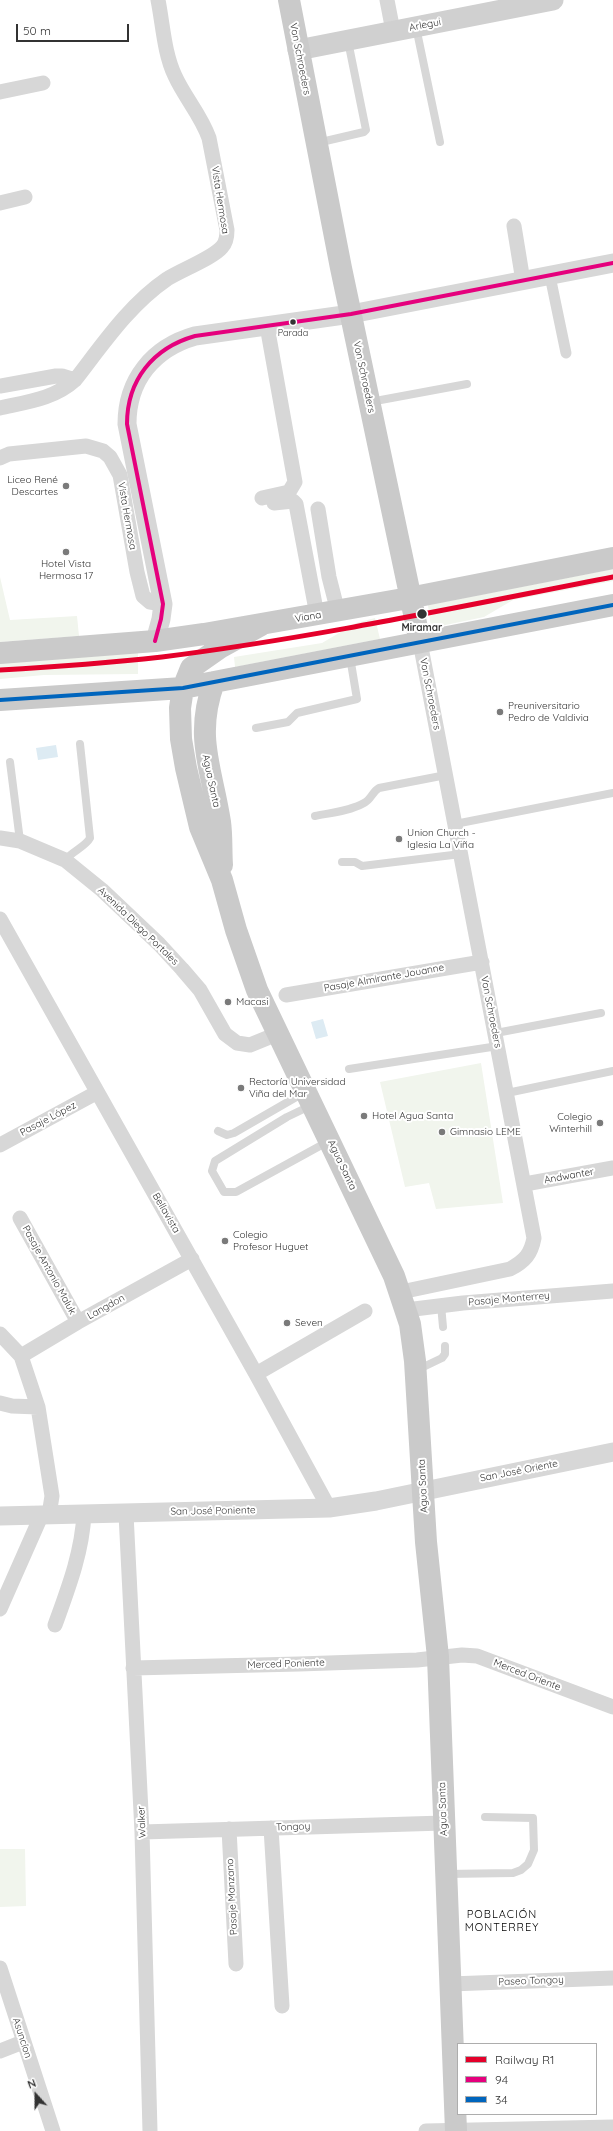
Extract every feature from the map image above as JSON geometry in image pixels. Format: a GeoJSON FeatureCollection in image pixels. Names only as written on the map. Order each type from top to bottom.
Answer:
{"type":"FeatureCollection","features":[{"type":"Feature","properties":{"kind":"main road","name":"Von Schroeders"},"geometry":{"type":"LineString","coordinates":[[289,0],[351,314],[409,598],[420,642]]}},
{"type":"Feature","properties":{"kind":"main road","name":"Arlegui"},"geometry":{"type":"LineString","coordinates":[[298,50],[553,0]]}},
{"type":"Feature","properties":{"kind":"main road","name":"Viana"},"geometry":{"type":"LineString","coordinates":[[0,653],[155,641],[261,625],[613,558]]}},
{"type":"Feature","properties":{"kind":"main road"},"geometry":{"type":"LineString","coordinates":[[0,700],[183,688],[613,605]]}},
{"type":"Feature","properties":{"kind":"main road","name":"Agua Santa"},"geometry":{"type":"LineString","coordinates":[[261,625],[221,647],[192,668],[183,688],[180,708],[182,739],[186,768],[200,827],[222,880],[246,961],[278,1034],[330,1141],[403,1301],[413,1340],[424,1490],[426,1542],[438,1657],[456,2130]]}},
{"type":"Feature","properties":{"kind":"main road","name":"Agua Santa"},"geometry":{"type":"LineString","coordinates":[[214,682],[206,709],[204,740],[205,756],[220,824],[222,880]]}},
{"type":"Feature","properties":{"kind":"street","name":"Vista Hermosa"},"geometry":{"type":"LineString","coordinates":[[0,408],[46,398],[61,391],[75,380],[117,326],[139,301],[167,280],[218,252],[224,245],[227,236],[209,138],[205,125],[180,86],[169,62],[158,0]]}},
{"type":"Feature","properties":{"kind":"street"},"geometry":{"type":"LineString","coordinates":[[387,0],[394,31]]}},
{"type":"Feature","properties":{"kind":"street"},"geometry":{"type":"LineString","coordinates":[[0,92],[43,83]]}},
{"type":"Feature","properties":{"kind":"street"},"geometry":{"type":"LineString","coordinates":[[0,202],[25,197]]}},
{"type":"Feature","properties":{"kind":"street"},"geometry":{"type":"LineString","coordinates":[[514,226],[523,281]]}},
{"type":"Feature","properties":{"kind":"street"},"geometry":{"type":"LineString","coordinates":[[155,641],[161,619],[163,604],[127,424],[128,407],[132,391],[143,370],[151,360],[172,345],[195,336],[351,314],[613,264]]}},
{"type":"Feature","properties":{"kind":"street"},"geometry":{"type":"LineString","coordinates":[[550,276],[566,353]]}},
{"type":"Feature","properties":{"kind":"street"},"geometry":{"type":"LineString","coordinates":[[267,326],[295,482],[289,492],[267,501],[289,500],[296,504],[327,613]]}},
{"type":"Feature","properties":{"kind":"street"},"geometry":{"type":"LineString","coordinates":[[0,386],[56,376],[62,376],[75,380]]}},
{"type":"Feature","properties":{"kind":"street","name":"Vista Hermosa"},"geometry":{"type":"LineString","coordinates":[[0,458],[9,454],[86,446],[99,450],[110,457],[120,475],[137,572],[143,596],[150,602],[163,604]]}},
{"type":"Feature","properties":{"kind":"street"},"geometry":{"type":"LineString","coordinates":[[318,509],[329,577],[327,613]]}},
{"type":"Feature","properties":{"kind":"street","name":"Von Schroeders"},"geometry":{"type":"LineString","coordinates":[[403,1301],[510,1269],[523,1262],[532,1250],[534,1238],[525,1184],[420,642]]}},
{"type":"Feature","properties":{"kind":"street","name":"Avenida Diego Portales"},"geometry":{"type":"LineString","coordinates":[[0,838],[20,841],[65,860],[102,890],[159,944],[200,990],[225,1034],[237,1043],[250,1045],[278,1034]]}},
{"type":"Feature","properties":{"kind":"street","name":"Bellavista"},"geometry":{"type":"LineString","coordinates":[[0,919],[96,1093],[192,1259],[328,1508]]}},
{"type":"Feature","properties":{"kind":"street","name":"Pasaje Almirante Jouanne"},"geometry":{"type":"LineString","coordinates":[[286,995],[482,962]]}},
{"type":"Feature","properties":{"kind":"street","name":"Pasaje López"},"geometry":{"type":"LineString","coordinates":[[0,1145],[96,1093]]}},
{"type":"Feature","properties":{"kind":"street","name":"Andwanter"},"geometry":{"type":"LineString","coordinates":[[525,1184],[613,1168]]}},
{"type":"Feature","properties":{"kind":"street","name":"Pasaje Antonio Maluk"},"geometry":{"type":"LineString","coordinates":[[20,1218],[78,1322]]}},
{"type":"Feature","properties":{"kind":"street","name":"Langdon"},"geometry":{"type":"LineString","coordinates":[[21,1356],[78,1322],[192,1259]]}},
{"type":"Feature","properties":{"kind":"street","name":"Pasaje Monterrey"},"geometry":{"type":"LineString","coordinates":[[403,1301],[441,1305],[613,1291]]}},
{"type":"Feature","properties":{"kind":"street"},"geometry":{"type":"LineString","coordinates":[[256,1374],[365,1311]]}},
{"type":"Feature","properties":{"kind":"street"},"geometry":{"type":"LineString","coordinates":[[0,1334],[21,1356],[38,1407],[52,1496],[45,1515],[0,1609]]}},
{"type":"Feature","properties":{"kind":"street"},"geometry":{"type":"LineString","coordinates":[[0,1403],[12,1406],[38,1407]]}},
{"type":"Feature","properties":{"kind":"street","name":"San José Oriente"},"geometry":{"type":"LineString","coordinates":[[424,1490],[613,1452]]}},
{"type":"Feature","properties":{"kind":"street","name":"San José Poniente"},"geometry":{"type":"LineString","coordinates":[[0,1516],[328,1508],[424,1490]]}},
{"type":"Feature","properties":{"kind":"street"},"geometry":{"type":"LineString","coordinates":[[55,1625],[74,1573],[84,1530],[84,1514]]}},
{"type":"Feature","properties":{"kind":"street","name":"Walker"},"geometry":{"type":"LineString","coordinates":[[126,1514],[142,1832],[150,2131]]}},
{"type":"Feature","properties":{"kind":"street","name":"Merced Oriente"},"geometry":{"type":"LineString","coordinates":[[438,1657],[477,1656],[613,1707]]}},
{"type":"Feature","properties":{"kind":"street","name":"Merced Poniente"},"geometry":{"type":"LineString","coordinates":[[133,1668],[417,1660],[438,1657]]}},
{"type":"Feature","properties":{"kind":"street","name":"Tongoy"},"geometry":{"type":"LineString","coordinates":[[142,1832],[444,1823]]}},
{"type":"Feature","properties":{"kind":"street"},"geometry":{"type":"LineString","coordinates":[[272,1828],[282,2006]]}},
{"type":"Feature","properties":{"kind":"street","name":"Pasaje Manzano"},"geometry":{"type":"LineString","coordinates":[[229,1829],[236,1964]]}},
{"type":"Feature","properties":{"kind":"street","name":"Asuncíon"},"geometry":{"type":"LineString","coordinates":[[0,1968],[53,2131]]}},
{"type":"Feature","properties":{"kind":"street","name":"Paseo Tongoy"},"geometry":{"type":"LineString","coordinates":[[450,1984],[613,1978]]}},
{"type":"Feature","properties":{"kind":"street"},"geometry":{"type":"LineString","coordinates":[[0,2051],[23,2042]]}},
{"type":"Feature","properties":{"kind":"street"},"geometry":{"type":"LineString","coordinates":[[426,2131],[584,2129],[613,2127]]}},
{"type":"Feature","properties":{"kind":"lane"},"geometry":{"type":"LineString","coordinates":[[416,27],[440,142]]}},
{"type":"Feature","properties":{"kind":"lane"},"geometry":{"type":"LineString","coordinates":[[317,143],[364,132],[366,130],[348,40]]}},
{"type":"Feature","properties":{"kind":"lane"},"geometry":{"type":"LineString","coordinates":[[369,402],[467,384]]}},
{"type":"Feature","properties":{"kind":"lane"},"geometry":{"type":"LineString","coordinates":[[256,728],[288,722],[297,713],[357,699],[350,656]]}},
{"type":"Feature","properties":{"kind":"lane"},"geometry":{"type":"LineString","coordinates":[[65,860],[75,850],[88,842],[90,838],[80,744]]}},
{"type":"Feature","properties":{"kind":"lane"},"geometry":{"type":"LineString","coordinates":[[10,762],[20,841]]}},
{"type":"Feature","properties":{"kind":"lane"},"geometry":{"type":"LineString","coordinates":[[314,816],[365,803],[374,791],[379,788],[446,775]]}},
{"type":"Feature","properties":{"kind":"lane"},"geometry":{"type":"LineString","coordinates":[[455,824],[613,794]]}},
{"type":"Feature","properties":{"kind":"lane"},"geometry":{"type":"LineString","coordinates":[[342,862],[355,862],[362,866],[461,854]]}},
{"type":"Feature","properties":{"kind":"lane"},"geometry":{"type":"LineString","coordinates":[[349,1069],[497,1040],[601,1013]]}},
{"type":"Feature","properties":{"kind":"lane"},"geometry":{"type":"LineString","coordinates":[[507,1093],[613,1071]]}},
{"type":"Feature","properties":{"kind":"lane"},"geometry":{"type":"LineString","coordinates":[[218,1131],[227,1135],[234,1133],[309,1098]]}},
{"type":"Feature","properties":{"kind":"lane"},"geometry":{"type":"LineString","coordinates":[[309,1098],[287,1117],[215,1161],[212,1171],[224,1192],[236,1192],[330,1141]]}},
{"type":"Feature","properties":{"kind":"lane"},"geometry":{"type":"LineString","coordinates":[[441,1305],[443,1327]]}},
{"type":"Feature","properties":{"kind":"lane"},"geometry":{"type":"LineString","coordinates":[[416,1370],[442,1358],[445,1354],[445,1346]]}},
{"type":"Feature","properties":{"kind":"lane"},"geometry":{"type":"LineString","coordinates":[[446,1874],[513,1873],[528,1864],[534,1850],[533,1818],[485,1817]]}},
{"type":"Feature","properties":{"kind":"shaded area"},"geometry":{"type":"Polygon","coordinates":[[[613,569],[613,581],[513,600],[484,617],[431,628],[428,605],[613,569]]]}},
{"type":"Feature","properties":{"kind":"shaded area"},"geometry":{"type":"Polygon","coordinates":[[[0,577],[10,620],[77,616],[79,636],[0,642],[0,577]]]}},
{"type":"Feature","properties":{"kind":"shaded area"},"geometry":{"type":"Polygon","coordinates":[[[375,618],[380,639],[235,667],[234,657],[322,643],[356,623],[375,618]]]}},
{"type":"Feature","properties":{"kind":"shaded area"},"geometry":{"type":"Polygon","coordinates":[[[138,652],[138,674],[44,675],[0,679],[0,661],[138,652]]]}},
{"type":"Feature","properties":{"kind":"shaded area"},"geometry":{"type":"Polygon","coordinates":[[[56,745],[58,757],[38,760],[36,748],[56,745]]]}},
{"type":"Feature","properties":{"kind":"shaded area"},"geometry":{"type":"Polygon","coordinates":[[[323,1019],[328,1036],[316,1039],[311,1022],[323,1019]]]}},
{"type":"Feature","properties":{"kind":"shaded area","name":"Gimnasio LEME"},"geometry":{"type":"Polygon","coordinates":[[[481,1063],[503,1203],[436,1209],[429,1183],[405,1187],[380,1082],[481,1063]]]}},
{"type":"Feature","properties":{"kind":"shaded area"},"geometry":{"type":"Polygon","coordinates":[[[0,1849],[25,1849],[26,1906],[0,1907],[0,1849]]]}},
{"type":"Feature","properties":{"kind":"rail line","name":"R1"},"geometry":{"type":"LineString","coordinates":[[0,670],[162,657],[275,641],[388,621],[613,577]]}},
{"type":"Feature","properties":{"kind":"transit line","name":"94"},"geometry":{"type":"LineString","coordinates":[[155,641],[161,619],[163,604],[127,424],[128,408],[137,380],[145,368],[155,358],[180,341],[195,336],[351,314],[613,263]]}},
{"type":"Feature","properties":{"kind":"transit line","name":"34"},"geometry":{"type":"LineString","coordinates":[[0,700],[183,688],[613,605]]}},
{"type":"Feature","properties":{"kind":"place","name":"Parada"},"geometry":{"type":"Point","coordinates":[293,322]}},
{"type":"Feature","properties":{"kind":"place","name":"Liceo René Descartes"},"geometry":{"type":"Point","coordinates":[66,486]}},
{"type":"Feature","properties":{"kind":"place","name":"Hotel Vista Hermosa 17"},"geometry":{"type":"Point","coordinates":[66,552]}},
{"type":"Feature","properties":{"kind":"place","name":"Miramar"},"geometry":{"type":"Point","coordinates":[422,614]}},
{"type":"Feature","properties":{"kind":"place","name":"Preuniversitario Pedro de Valdivia"},"geometry":{"type":"Point","coordinates":[500,712]}},
{"type":"Feature","properties":{"kind":"place","name":"Union Church - Iglesia La Viña"},"geometry":{"type":"Point","coordinates":[399,839]}},
{"type":"Feature","properties":{"kind":"place","name":"Macasi"},"geometry":{"type":"Point","coordinates":[228,1002]}},
{"type":"Feature","properties":{"kind":"place","name":"Rectoría Universidad Viña del Mar"},"geometry":{"type":"Point","coordinates":[241,1088]}},
{"type":"Feature","properties":{"kind":"place","name":"Hotel Agua Santa"},"geometry":{"type":"Point","coordinates":[364,1116]}},
{"type":"Feature","properties":{"kind":"place","name":"Colegio Winterhill"},"geometry":{"type":"Point","coordinates":[600,1123]}},
{"type":"Feature","properties":{"kind":"place","name":"Gimnasio LEME"},"geometry":{"type":"Point","coordinates":[442,1132]}},
{"type":"Feature","properties":{"kind":"place","name":"Colegio Profesor Huguet"},"geometry":{"type":"Point","coordinates":[225,1241]}},
{"type":"Feature","properties":{"kind":"place","name":"Seven"},"geometry":{"type":"Point","coordinates":[287,1323]}},
{"type":"Feature","properties":{"kind":"district","name":"POBLACIÓN MONTERREY"},"geometry":{"type":"Point","coordinates":[502,1921]}}]}
